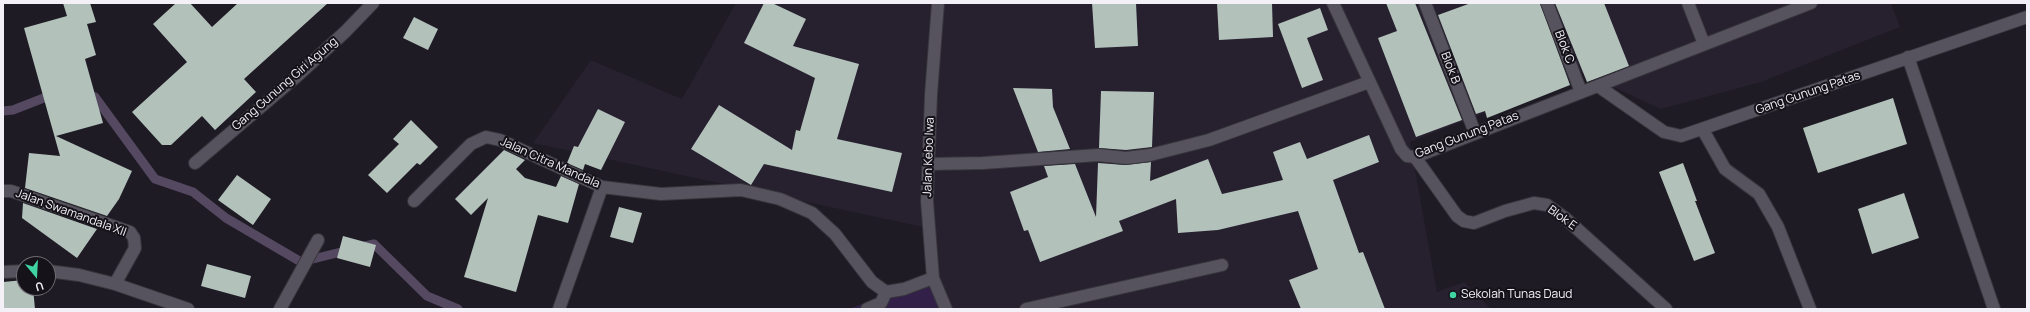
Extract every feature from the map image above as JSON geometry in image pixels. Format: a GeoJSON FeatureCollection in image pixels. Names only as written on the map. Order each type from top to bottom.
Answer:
{"type":"FeatureCollection","features":[{"type":"Feature","properties":{"kind":"street","name":"Gang Gunung Giri Agung"},"geometry":{"type":"LineString","coordinates":[[195,163],[296,77],[345,32],[373,3]]}},
{"type":"Feature","properties":{"kind":"street","name":"Jalan Kebo Iwa"},"geometry":{"type":"LineString","coordinates":[[938,3],[930,95],[927,201],[933,278],[946,309]]}},
{"type":"Feature","properties":{"kind":"street","name":"Gang Gunung Patas"},"geometry":{"type":"LineString","coordinates":[[1333,3],[1401,149],[1407,156],[1415,157],[1811,3]]}},
{"type":"Feature","properties":{"kind":"street","name":"Blok B"},"geometry":{"type":"LineString","coordinates":[[1425,3],[1475,133]]}},
{"type":"Feature","properties":{"kind":"street","name":"Blok C"},"geometry":{"type":"LineString","coordinates":[[1547,3],[1581,92]]}},
{"type":"Feature","properties":{"kind":"street"},"geometry":{"type":"LineString","coordinates":[[1688,3],[1704,44]]}},
{"type":"Feature","properties":{"kind":"street","name":"Gang Gunung Patas"},"geometry":{"type":"LineString","coordinates":[[1598,86],[1664,132],[1681,136],[1703,130],[1908,57],[2027,17]]}},
{"type":"Feature","properties":{"kind":"street"},"geometry":{"type":"LineString","coordinates":[[1908,57],[1994,309]]}},
{"type":"Feature","properties":{"kind":"street"},"geometry":{"type":"LineString","coordinates":[[928,164],[983,163],[1098,155],[1126,158],[1150,155],[1209,140],[1369,82]]}},
{"type":"Feature","properties":{"kind":"street"},"geometry":{"type":"LineString","coordinates":[[1703,130],[1725,169],[1759,194],[1778,227],[1810,309]]}},
{"type":"Feature","properties":{"kind":"street","name":"Jalan Citra Mandala"},"geometry":{"type":"LineString","coordinates":[[414,201],[471,144],[486,137],[500,140],[602,187],[661,194],[741,190],[780,199],[812,212],[835,234],[872,282],[886,292]]}},
{"type":"Feature","properties":{"kind":"street","name":"Blok E"},"geometry":{"type":"LineString","coordinates":[[1415,157],[1464,222],[1474,223],[1505,211],[1534,203],[1547,205],[1565,218],[1666,309]]}},
{"type":"Feature","properties":{"kind":"street"},"geometry":{"type":"LineString","coordinates":[[559,309],[602,187]]}},
{"type":"Feature","properties":{"kind":"street","name":"Jalan Swamandala XII"},"geometry":{"type":"LineString","coordinates":[[3,190],[11,191],[130,232],[134,238],[135,248],[115,284]]}},
{"type":"Feature","properties":{"kind":"street"},"geometry":{"type":"LineString","coordinates":[[280,309],[318,240]]}},
{"type":"Feature","properties":{"kind":"street"},"geometry":{"type":"LineString","coordinates":[[1026,309],[1162,277],[1222,266]]}},
{"type":"Feature","properties":{"kind":"street"},"geometry":{"type":"LineString","coordinates":[[3,272],[16,271]]}},
{"type":"Feature","properties":{"kind":"street"},"geometry":{"type":"LineString","coordinates":[[56,272],[79,275],[115,284],[188,309]]}},
{"type":"Feature","properties":{"kind":"street"},"geometry":{"type":"LineString","coordinates":[[867,309],[881,303],[886,292],[904,289],[933,278]]}},
{"type":"Feature","properties":{"kind":"shaded area"},"geometry":{"type":"Polygon","coordinates":[[[736,3],[1891,3],[1900,27],[1761,82],[1661,109],[1580,72],[1516,101],[1410,142],[1437,292],[1464,282],[1491,309],[942,309],[932,229],[533,143],[591,60],[682,99],[736,3]]]}},
{"type":"Feature","properties":{"kind":"shaded area"},"geometry":{"type":"Polygon","coordinates":[[[929,279],[942,309],[849,309],[929,279]]]}},
{"type":"Feature","properties":{"kind":"building"},"geometry":{"type":"Polygon","coordinates":[[[63,3],[90,3],[96,22],[87,24],[96,55],[85,59],[103,123],[56,136],[132,171],[119,199],[107,216],[25,188],[29,153],[60,156],[24,28],[67,16],[63,3]]]}},
{"type":"Feature","properties":{"kind":"building"},"geometry":{"type":"Polygon","coordinates":[[[176,3],[190,3],[212,27],[238,3],[328,3],[244,79],[256,92],[215,130],[202,116],[171,145],[162,145],[132,112],[187,62],[153,24],[176,3]]]}},
{"type":"Feature","properties":{"kind":"building"},"geometry":{"type":"Polygon","coordinates":[[[764,3],[772,3],[806,19],[793,46],[859,64],[837,139],[902,153],[892,192],[764,164],[751,185],[691,149],[719,105],[792,150],[796,130],[800,131],[815,78],[744,43],[764,3]]]}},
{"type":"Feature","properties":{"kind":"building"},"geometry":{"type":"Polygon","coordinates":[[[1092,3],[1136,3],[1138,46],[1095,48],[1092,3]]]}},
{"type":"Feature","properties":{"kind":"building"},"geometry":{"type":"Polygon","coordinates":[[[1217,3],[1272,3],[1273,37],[1219,40],[1217,3]]]}},
{"type":"Feature","properties":{"kind":"building"},"geometry":{"type":"Polygon","coordinates":[[[1386,3],[1415,3],[1462,120],[1416,137],[1378,38],[1397,31],[1386,3]]]}},
{"type":"Feature","properties":{"kind":"building"},"geometry":{"type":"Polygon","coordinates":[[[1471,3],[1540,3],[1570,85],[1487,118],[1485,111],[1476,114],[1438,15],[1471,3]]]}},
{"type":"Feature","properties":{"kind":"building"},"geometry":{"type":"Polygon","coordinates":[[[1555,3],[1604,3],[1629,66],[1587,82],[1555,3]]]}},
{"type":"Feature","properties":{"kind":"building"},"geometry":{"type":"Polygon","coordinates":[[[1320,8],[1328,30],[1307,38],[1323,80],[1302,88],[1278,24],[1320,8]]]}},
{"type":"Feature","properties":{"kind":"building"},"geometry":{"type":"Polygon","coordinates":[[[414,17],[438,29],[428,50],[403,38],[414,17]]]}},
{"type":"Feature","properties":{"kind":"building"},"geometry":{"type":"Polygon","coordinates":[[[1013,88],[1052,89],[1053,107],[1070,149],[1038,152],[1013,88]]]}},
{"type":"Feature","properties":{"kind":"building"},"geometry":{"type":"Polygon","coordinates":[[[1101,91],[1154,92],[1152,147],[1126,150],[1099,148],[1101,91]]]}},
{"type":"Feature","properties":{"kind":"building"},"geometry":{"type":"Polygon","coordinates":[[[1893,98],[1907,144],[1818,173],[1803,128],[1893,98]]]}},
{"type":"Feature","properties":{"kind":"building"},"geometry":{"type":"Polygon","coordinates":[[[598,109],[625,122],[601,170],[585,164],[583,170],[567,163],[574,146],[578,147],[598,109]]]}},
{"type":"Feature","properties":{"kind":"building"},"geometry":{"type":"Polygon","coordinates":[[[411,120],[438,147],[420,165],[417,163],[387,193],[368,175],[399,144],[393,139],[411,120]]]}},
{"type":"Feature","properties":{"kind":"building"},"geometry":{"type":"Polygon","coordinates":[[[1369,135],[1379,162],[1333,180],[1359,253],[1363,252],[1385,309],[1301,309],[1289,280],[1318,269],[1298,211],[1218,230],[1178,233],[1176,199],[1119,221],[1123,231],[1040,262],[1028,230],[1024,231],[1010,192],[1048,177],[1044,166],[1075,164],[1096,217],[1098,163],[1125,165],[1151,162],[1150,181],[1208,159],[1222,194],[1283,180],[1273,152],[1300,142],[1307,159],[1369,135]]]}},
{"type":"Feature","properties":{"kind":"building"},"geometry":{"type":"Polygon","coordinates":[[[504,150],[525,160],[516,169],[525,178],[556,187],[561,176],[579,184],[568,223],[538,215],[516,292],[464,277],[488,198],[471,215],[455,199],[504,150]]]}},
{"type":"Feature","properties":{"kind":"building"},"geometry":{"type":"Polygon","coordinates":[[[1683,163],[1697,201],[1695,201],[1715,253],[1694,261],[1659,172],[1683,163]]]}},
{"type":"Feature","properties":{"kind":"building"},"geometry":{"type":"Polygon","coordinates":[[[237,175],[271,199],[253,225],[218,200],[237,175]]]}},
{"type":"Feature","properties":{"kind":"building"},"geometry":{"type":"Polygon","coordinates":[[[1904,193],[1919,238],[1872,254],[1858,209],[1904,193]]]}},
{"type":"Feature","properties":{"kind":"building"},"geometry":{"type":"Polygon","coordinates":[[[23,203],[97,229],[77,258],[22,218],[23,203]]]}},
{"type":"Feature","properties":{"kind":"building"},"geometry":{"type":"Polygon","coordinates":[[[619,207],[642,213],[633,243],[610,237],[619,207]]]}},
{"type":"Feature","properties":{"kind":"building"},"geometry":{"type":"Polygon","coordinates":[[[343,236],[376,245],[370,267],[337,258],[343,236]]]}},
{"type":"Feature","properties":{"kind":"building"},"geometry":{"type":"Polygon","coordinates":[[[207,264],[251,276],[245,298],[201,286],[207,264]]]}},
{"type":"Feature","properties":{"kind":"building"},"geometry":{"type":"Polygon","coordinates":[[[16,281],[16,296],[34,296],[35,309],[3,309],[3,282],[16,281]]]}},
{"type":"Feature","properties":{"kind":"waterway"},"geometry":{"type":"LineString","coordinates":[[3,111],[13,110],[54,94]]}},
{"type":"Feature","properties":{"kind":"waterway"},"geometry":{"type":"LineString","coordinates":[[86,95],[95,97],[155,179],[193,192],[226,218],[301,262],[349,250]]}},
{"type":"Feature","properties":{"kind":"waterway"},"geometry":{"type":"LineString","coordinates":[[361,247],[374,244],[427,296],[458,309]]}},
{"type":"Feature","properties":{"kind":"place","name":"Sekolah Tunas Daud"},"geometry":{"type":"Point","coordinates":[1453,295]}}]}
